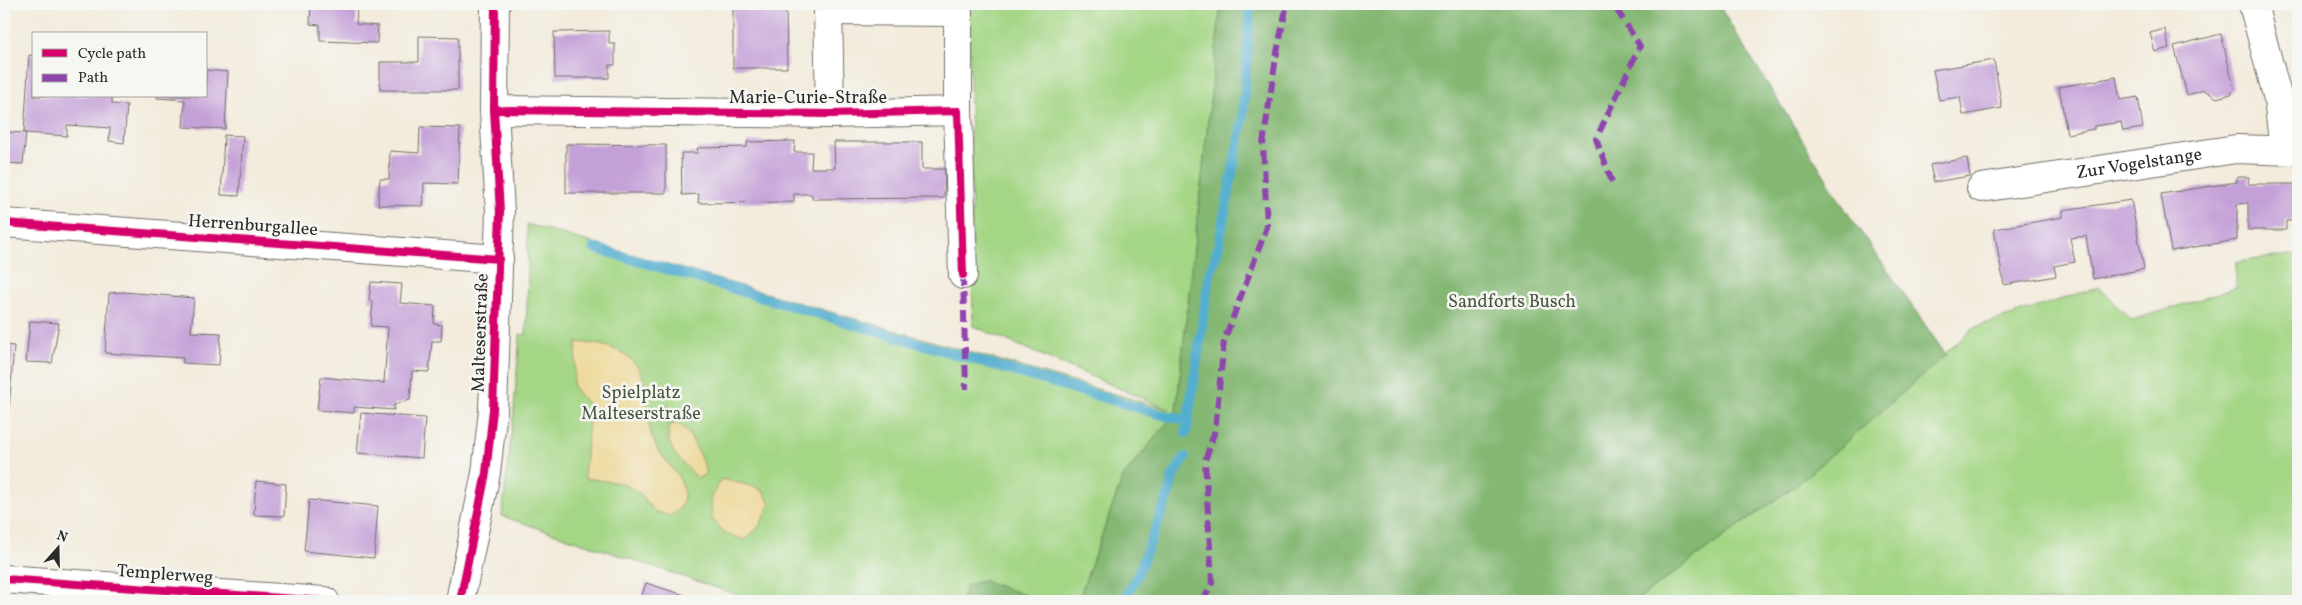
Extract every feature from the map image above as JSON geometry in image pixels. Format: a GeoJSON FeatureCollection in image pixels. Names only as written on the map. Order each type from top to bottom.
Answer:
{"type":"FeatureCollection","features":[{"type":"Feature","properties":{"kind":"street","name":"Malteserstraße"},"geometry":{"type":"LineString","coordinates":[[460,601],[486,473],[493,410],[500,212],[494,110],[495,4]]}},
{"type":"Feature","properties":{"kind":"street"},"geometry":{"type":"LineString","coordinates":[[2254,4],[2291,150]]}},
{"type":"Feature","properties":{"kind":"street","name":"Marie-Curie-Straße"},"geometry":{"type":"LineString","coordinates":[[830,114],[828,7],[958,12],[958,111],[963,275]]}},
{"type":"Feature","properties":{"kind":"street","name":"Marie-Curie-Straße"},"geometry":{"type":"LineString","coordinates":[[494,110],[830,114],[958,111]]}},
{"type":"Feature","properties":{"kind":"street","name":"Zur Vogelstange"},"geometry":{"type":"LineString","coordinates":[[1980,188],[2236,149],[2291,150]]}},
{"type":"Feature","properties":{"kind":"street","name":"Herrenburgallee"},"geometry":{"type":"LineString","coordinates":[[4,223],[499,259]]}},
{"type":"Feature","properties":{"kind":"street","name":"Templerweg"},"geometry":{"type":"LineString","coordinates":[[4,580],[325,601]]}},
{"type":"Feature","properties":{"kind":"green space","name":"Spielplatz Malteserstraße"},"geometry":{"type":"Polygon","coordinates":[[[969,4],[1221,4],[1176,412],[1123,477],[1078,601],[1042,601],[984,581],[966,585],[962,601],[756,601],[502,516],[513,421],[520,334],[526,335],[527,224],[1170,410],[973,326],[969,4]]]}},
{"type":"Feature","properties":{"kind":"green space","name":"Sandforts Busch"},"geometry":{"type":"Polygon","coordinates":[[[1221,4],[1744,4],[1721,9],[1849,215],[1946,355],[1800,482],[1635,601],[1078,601],[1123,477],[1176,412],[1221,4]]]}},
{"type":"Feature","properties":{"kind":"green space"},"geometry":{"type":"Polygon","coordinates":[[[2298,254],[2298,601],[1635,601],[1800,482],[1975,327],[2099,287],[2132,320],[2236,288],[2236,262],[2298,254]]]}},
{"type":"Feature","properties":{"kind":"green space"},"geometry":{"type":"Polygon","coordinates":[[[984,581],[1042,601],[962,601],[966,585],[984,581]]]}},
{"type":"Feature","properties":{"kind":"sand"},"geometry":{"type":"Polygon","coordinates":[[[577,342],[601,345],[616,350],[630,359],[641,373],[654,442],[683,487],[684,498],[682,505],[670,516],[654,511],[641,494],[621,483],[584,478],[590,408],[573,386],[577,342]]]}},
{"type":"Feature","properties":{"kind":"sand"},"geometry":{"type":"Polygon","coordinates":[[[672,424],[680,425],[688,433],[700,455],[706,474],[698,478],[675,453],[668,438],[672,424]]]}},
{"type":"Feature","properties":{"kind":"sand"},"geometry":{"type":"Polygon","coordinates":[[[721,479],[756,487],[765,493],[770,505],[760,525],[746,540],[726,534],[712,519],[711,497],[721,479]]]}},
{"type":"Feature","properties":{"kind":"building"},"geometry":{"type":"Polygon","coordinates":[[[311,4],[357,7],[356,24],[378,26],[377,43],[320,41],[320,25],[310,24],[311,4]]]}},
{"type":"Feature","properties":{"kind":"building"},"geometry":{"type":"Polygon","coordinates":[[[733,4],[786,4],[787,68],[733,68],[733,4]]]}},
{"type":"Feature","properties":{"kind":"building"},"geometry":{"type":"Polygon","coordinates":[[[2165,29],[2169,48],[2155,52],[2150,33],[2165,29]]]}},
{"type":"Feature","properties":{"kind":"building"},"geometry":{"type":"Polygon","coordinates":[[[609,31],[609,44],[615,44],[615,65],[609,65],[609,78],[555,78],[554,32],[609,31]]]}},
{"type":"Feature","properties":{"kind":"building"},"geometry":{"type":"Polygon","coordinates":[[[2221,34],[2234,88],[2231,94],[2217,98],[2204,90],[2187,95],[2174,46],[2221,34]]]}},
{"type":"Feature","properties":{"kind":"building"},"geometry":{"type":"Polygon","coordinates":[[[419,36],[458,37],[458,90],[380,90],[380,62],[419,62],[419,36]]]}},
{"type":"Feature","properties":{"kind":"building"},"geometry":{"type":"Polygon","coordinates":[[[29,55],[32,56],[32,98],[112,98],[112,104],[127,105],[124,143],[109,141],[110,128],[67,125],[67,136],[24,133],[29,55]]]}},
{"type":"Feature","properties":{"kind":"building"},"geometry":{"type":"Polygon","coordinates":[[[1994,60],[2002,108],[1963,115],[1960,97],[1939,100],[1933,70],[1994,60]]]}},
{"type":"Feature","properties":{"kind":"building"},"geometry":{"type":"Polygon","coordinates":[[[208,70],[228,72],[225,129],[183,127],[185,100],[157,98],[208,98],[208,70]]]}},
{"type":"Feature","properties":{"kind":"building"},"geometry":{"type":"Polygon","coordinates":[[[2116,77],[2120,100],[2138,97],[2143,128],[2123,131],[2121,122],[2094,126],[2094,129],[2067,134],[2059,87],[2116,77]]]}},
{"type":"Feature","properties":{"kind":"building"},"geometry":{"type":"Polygon","coordinates":[[[420,127],[460,128],[458,184],[424,183],[423,206],[378,205],[380,179],[389,179],[390,151],[419,153],[420,127]]]}},
{"type":"Feature","properties":{"kind":"building"},"geometry":{"type":"Polygon","coordinates":[[[6,132],[26,133],[23,164],[4,163],[6,132]]]}},
{"type":"Feature","properties":{"kind":"building"},"geometry":{"type":"Polygon","coordinates":[[[224,135],[243,136],[239,196],[221,195],[224,135]]]}},
{"type":"Feature","properties":{"kind":"building"},"geometry":{"type":"Polygon","coordinates":[[[795,141],[794,152],[812,152],[811,168],[835,168],[834,142],[922,142],[922,169],[945,169],[944,198],[812,199],[812,194],[794,194],[794,202],[698,203],[699,194],[682,195],[681,153],[698,153],[697,148],[747,147],[747,142],[795,141]]]}},
{"type":"Feature","properties":{"kind":"building"},"geometry":{"type":"Polygon","coordinates":[[[566,144],[666,145],[666,193],[566,193],[566,144]]]}},
{"type":"Feature","properties":{"kind":"building"},"geometry":{"type":"Polygon","coordinates":[[[1967,158],[1970,176],[1934,182],[1930,165],[1967,158]]]}},
{"type":"Feature","properties":{"kind":"building"},"geometry":{"type":"Polygon","coordinates":[[[2237,177],[2249,177],[2248,184],[2298,184],[2298,221],[2286,221],[2286,230],[2248,230],[2248,203],[2237,204],[2237,240],[2171,251],[2161,194],[2237,182],[2237,177]]]}},
{"type":"Feature","properties":{"kind":"building"},"geometry":{"type":"Polygon","coordinates":[[[2131,200],[2144,269],[2093,279],[2086,236],[2070,238],[2075,262],[2054,266],[2056,276],[2004,285],[1994,229],[2063,217],[2063,210],[2131,200]]]}},
{"type":"Feature","properties":{"kind":"building"},"geometry":{"type":"Polygon","coordinates":[[[371,282],[402,284],[400,303],[435,306],[434,324],[442,325],[441,341],[432,341],[429,372],[412,371],[410,400],[394,405],[394,410],[354,407],[354,413],[317,410],[321,377],[384,383],[388,327],[371,326],[373,301],[369,301],[371,282]]]}},
{"type":"Feature","properties":{"kind":"building"},"geometry":{"type":"Polygon","coordinates":[[[124,292],[194,298],[191,332],[221,333],[219,365],[183,363],[183,358],[105,353],[109,293],[124,292]]]}},
{"type":"Feature","properties":{"kind":"building"},"geometry":{"type":"Polygon","coordinates":[[[30,321],[59,323],[52,363],[26,362],[30,321]]]}},
{"type":"Feature","properties":{"kind":"building"},"geometry":{"type":"Polygon","coordinates":[[[4,345],[14,346],[8,421],[4,421],[4,345]]]}},
{"type":"Feature","properties":{"kind":"building"},"geometry":{"type":"Polygon","coordinates":[[[361,413],[425,418],[422,458],[357,453],[361,413]]]}},
{"type":"Feature","properties":{"kind":"building"},"geometry":{"type":"Polygon","coordinates":[[[256,481],[286,484],[284,516],[254,515],[256,481]]]}},
{"type":"Feature","properties":{"kind":"building"},"geometry":{"type":"Polygon","coordinates":[[[309,500],[378,506],[374,558],[304,551],[309,500]]]}},
{"type":"Feature","properties":{"kind":"building"},"geometry":{"type":"Polygon","coordinates":[[[646,583],[687,596],[685,601],[640,601],[646,583]]]}},
{"type":"Feature","properties":{"kind":"waterway"},"geometry":{"type":"LineString","coordinates":[[1186,433],[1210,272],[1218,249],[1243,116],[1250,4]]}},
{"type":"Feature","properties":{"kind":"waterway"},"geometry":{"type":"LineString","coordinates":[[594,248],[1166,416],[1188,420]]}},
{"type":"Feature","properties":{"kind":"waterway"},"geometry":{"type":"LineString","coordinates":[[1124,601],[1137,576],[1170,491],[1172,478],[1185,457]]}},
{"type":"Feature","properties":{"kind":"marked path"},"geometry":{"type":"LineString","coordinates":[[1203,601],[1212,583],[1205,461],[1215,430],[1224,341],[1267,227],[1263,144],[1276,57],[1287,4]]}},
{"type":"Feature","properties":{"kind":"marked path"},"geometry":{"type":"LineString","coordinates":[[1612,182],[1596,139],[1640,46],[1613,4]]}},
{"type":"Feature","properties":{"kind":"marked path"},"geometry":{"type":"LineString","coordinates":[[963,275],[966,389]]}},
{"type":"Feature","properties":{"kind":"cycle path"},"geometry":{"type":"LineString","coordinates":[[460,601],[486,473],[493,410],[500,212],[494,110],[495,4]]}},
{"type":"Feature","properties":{"kind":"cycle path"},"geometry":{"type":"LineString","coordinates":[[494,110],[830,114],[958,111],[963,275]]}},
{"type":"Feature","properties":{"kind":"cycle path"},"geometry":{"type":"LineString","coordinates":[[4,223],[499,259]]}},
{"type":"Feature","properties":{"kind":"cycle path"},"geometry":{"type":"LineString","coordinates":[[4,579],[325,601]]}}]}
